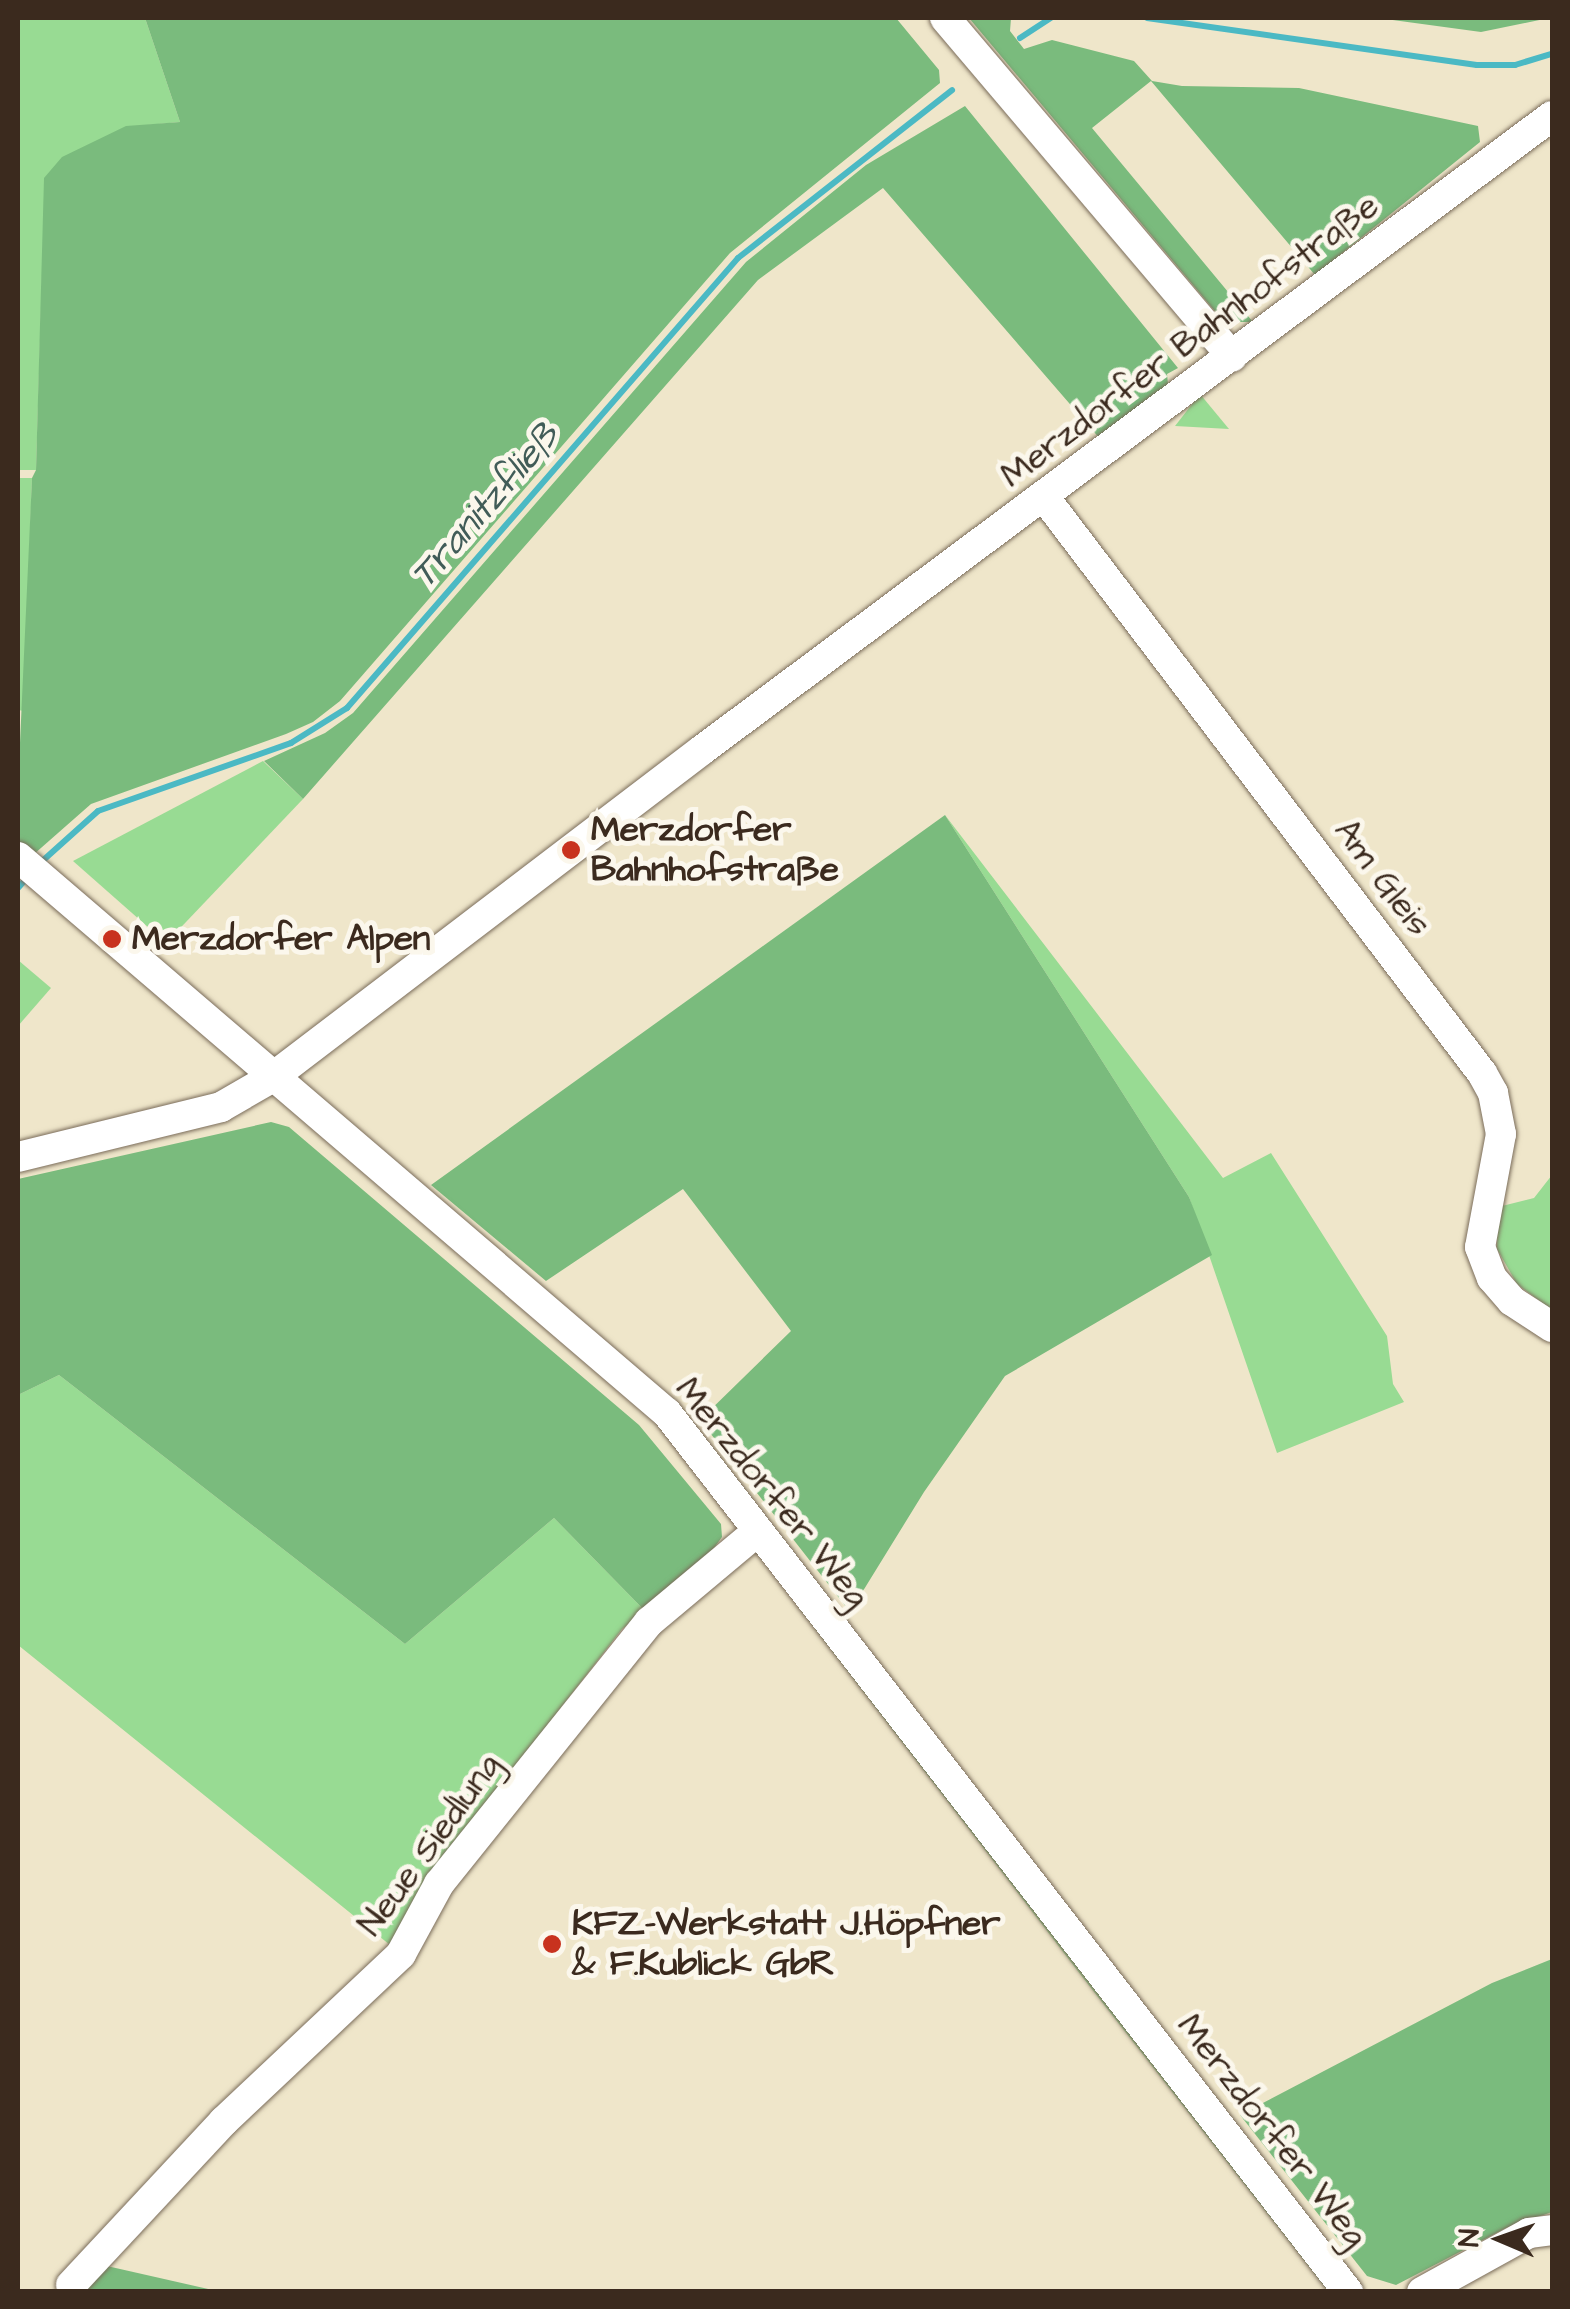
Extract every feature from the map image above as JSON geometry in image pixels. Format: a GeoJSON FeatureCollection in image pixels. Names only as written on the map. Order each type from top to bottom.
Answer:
{"type":"FeatureCollection","features":[{"type":"Feature","properties":{"kind":"street"},"geometry":{"type":"LineString","coordinates":[[945,18],[1232,357]]}},
{"type":"Feature","properties":{"kind":"street","name":"Merzdorfer Bahnhofstraße"},"geometry":{"type":"LineString","coordinates":[[18,1157],[221,1107],[273,1077],[702,750],[1045,498],[1552,116]]}},
{"type":"Feature","properties":{"kind":"street","name":"Am Gleis"},"geometry":{"type":"LineString","coordinates":[[1045,498],[1482,1073],[1493,1094],[1500,1134],[1480,1247],[1492,1278],[1512,1301],[1552,1328]]}},
{"type":"Feature","properties":{"kind":"street","name":"Merzdorfer Weg"},"geometry":{"type":"LineString","coordinates":[[18,857],[667,1413],[1348,2292]]}},
{"type":"Feature","properties":{"kind":"street","name":"Neue Siedlung"},"geometry":{"type":"LineString","coordinates":[[71,2285],[224,2121],[401,1954],[439,1884],[649,1622],[758,1530]]}},
{"type":"Feature","properties":{"kind":"street"},"geometry":{"type":"LineString","coordinates":[[1422,2292],[1529,2233],[1552,2230]]}},
{"type":"Feature","properties":{"kind":"green space"},"geometry":{"type":"Polygon","coordinates":[[[18,18],[145,18],[180,122],[126,127],[45,178],[36,470],[18,470],[18,18]]]}},
{"type":"Feature","properties":{"kind":"green space"},"geometry":{"type":"Polygon","coordinates":[[[145,18],[896,18],[939,70],[940,83],[730,253],[340,701],[313,722],[286,734],[91,804],[33,855],[18,842],[18,787],[32,478],[36,470],[44,178],[62,157],[126,126],[180,122],[145,18]]]}},
{"type":"Feature","properties":{"kind":"green space"},"geometry":{"type":"Polygon","coordinates":[[[969,18],[1011,18],[1010,31],[1024,49],[1052,40],[1134,61],[1152,81],[1182,86],[1299,88],[1478,126],[1480,142],[1315,275],[1151,81],[1092,128],[1253,322],[1224,322],[969,18]]]}},
{"type":"Feature","properties":{"kind":"green space"},"geometry":{"type":"Polygon","coordinates":[[[1378,18],[1549,18],[1481,32],[1378,18]]]}},
{"type":"Feature","properties":{"kind":"green space"},"geometry":{"type":"Polygon","coordinates":[[[965,106],[1178,368],[1167,374],[1168,384],[1101,440],[883,188],[758,280],[303,799],[264,761],[325,733],[353,713],[746,262],[866,165],[965,106]]]}},
{"type":"Feature","properties":{"kind":"green space"},"geometry":{"type":"Polygon","coordinates":[[[1200,394],[1229,429],[1175,426],[1200,394]]]}},
{"type":"Feature","properties":{"kind":"green space"},"geometry":{"type":"Polygon","coordinates":[[[18,478],[32,478],[24,711],[18,710],[18,478]]]}},
{"type":"Feature","properties":{"kind":"green space"},"geometry":{"type":"Polygon","coordinates":[[[263,761],[303,799],[166,943],[73,861],[263,761]]]}},
{"type":"Feature","properties":{"kind":"green space"},"geometry":{"type":"Polygon","coordinates":[[[945,815],[1223,1178],[1271,1153],[1387,1336],[1393,1384],[1404,1402],[1277,1453],[1189,1197],[945,815]]]}},
{"type":"Feature","properties":{"kind":"green space"},"geometry":{"type":"Polygon","coordinates":[[[945,815],[1189,1197],[1212,1255],[1005,1376],[924,1492],[850,1612],[700,1420],[791,1331],[683,1189],[546,1281],[431,1185],[945,815]]]}},
{"type":"Feature","properties":{"kind":"green space"},"geometry":{"type":"Polygon","coordinates":[[[18,960],[51,988],[18,1026],[18,960]]]}},
{"type":"Feature","properties":{"kind":"green space"},"geometry":{"type":"Polygon","coordinates":[[[271,1122],[289,1127],[639,1425],[721,1524],[722,1537],[714,1548],[645,1611],[554,1518],[405,1644],[59,1375],[18,1395],[18,1179],[271,1122]]]}},
{"type":"Feature","properties":{"kind":"green space"},"geometry":{"type":"Polygon","coordinates":[[[1552,1175],[1552,1310],[1517,1284],[1497,1249],[1498,1207],[1534,1198],[1552,1175]]]}},
{"type":"Feature","properties":{"kind":"green space"},"geometry":{"type":"Polygon","coordinates":[[[59,1375],[405,1644],[554,1518],[645,1611],[622,1629],[430,1876],[395,1949],[18,1645],[18,1395],[59,1375]]]}},
{"type":"Feature","properties":{"kind":"green space"},"geometry":{"type":"Polygon","coordinates":[[[803,1599],[1338,2291],[1328,2291],[1084,1979],[796,1604],[803,1599]]]}},
{"type":"Feature","properties":{"kind":"green space"},"geometry":{"type":"Polygon","coordinates":[[[1552,1959],[1552,2212],[1506,2228],[1396,2285],[1367,2276],[1240,2115],[1492,1983],[1552,1959]]]}},
{"type":"Feature","properties":{"kind":"green space"},"geometry":{"type":"Polygon","coordinates":[[[98,2264],[217,2291],[73,2292],[98,2264]]]}},
{"type":"Feature","properties":{"kind":"waterway","name":"Tranitzfließ"},"geometry":{"type":"LineString","coordinates":[[1020,38],[1051,18]]}},
{"type":"Feature","properties":{"kind":"waterway","name":"Tranitzfließ"},"geometry":{"type":"LineString","coordinates":[[1147,18],[1477,65],[1515,65],[1552,54]]}},
{"type":"Feature","properties":{"kind":"waterway","name":"Tranitzfließ"},"geometry":{"type":"LineString","coordinates":[[39,864],[98,811],[291,743],[347,708],[738,258],[952,90]]}},
{"type":"Feature","properties":{"kind":"waterway","name":"Tranitzfließ"},"geometry":{"type":"LineString","coordinates":[[18,888],[28,877]]}},
{"type":"Feature","properties":{"kind":"place","name":"Merzdorfer Bahnhofstraße"},"geometry":{"type":"Point","coordinates":[571,850]}},
{"type":"Feature","properties":{"kind":"place","name":"Merzdorfer Alpen"},"geometry":{"type":"Point","coordinates":[112,939]}},
{"type":"Feature","properties":{"kind":"place","name":"KFZ-Werkstatt J.Höpfner & F.Kublick GbR"},"geometry":{"type":"Point","coordinates":[552,1944]}}]}
